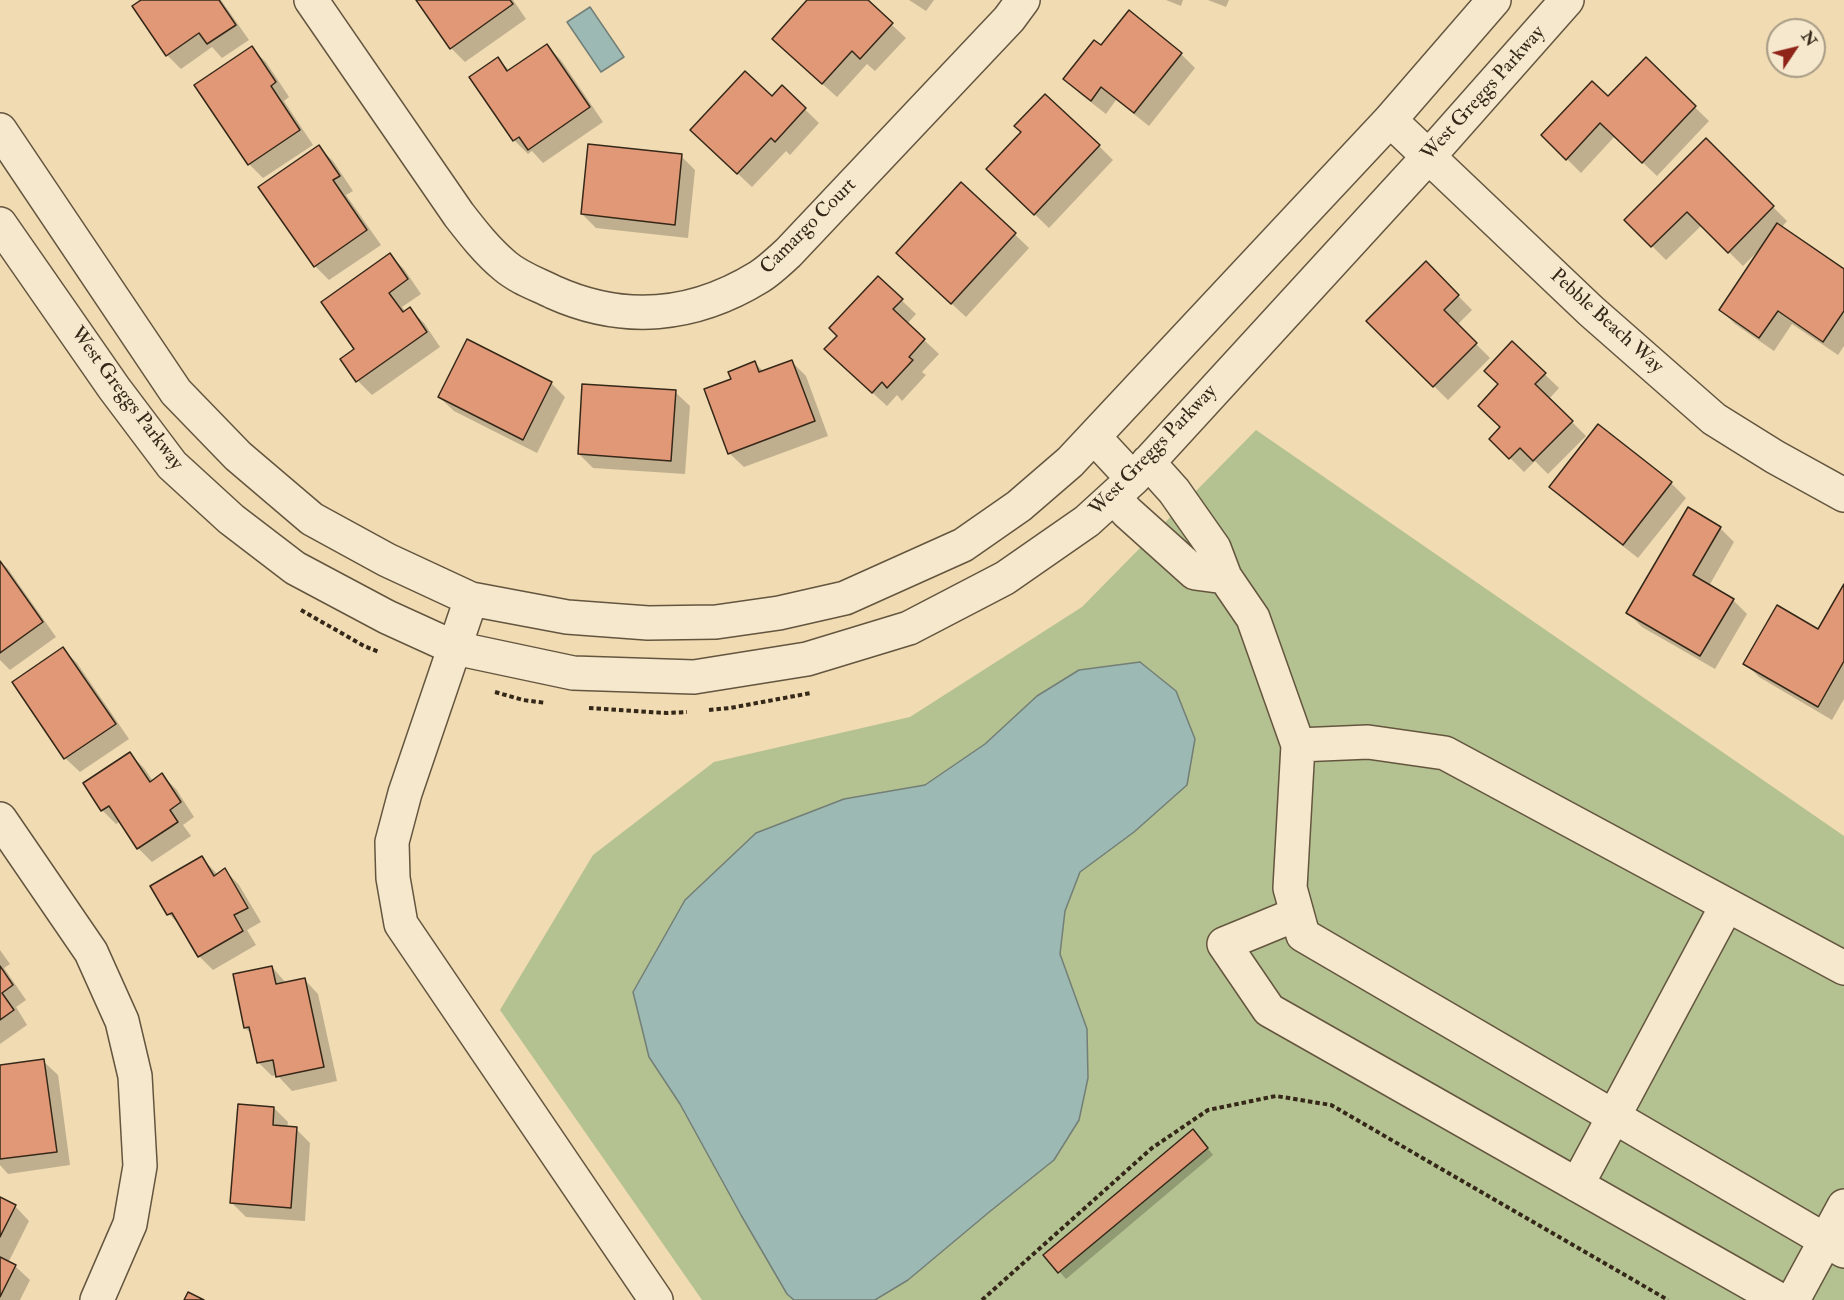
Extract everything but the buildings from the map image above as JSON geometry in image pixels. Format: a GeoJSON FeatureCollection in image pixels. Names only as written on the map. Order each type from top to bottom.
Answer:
{"type":"FeatureCollection","features":[{"type":"Feature","properties":{"kind":"street","name":"Camargo Court"},"geometry":{"type":"LineString","coordinates":[[311,0],[459,214],[480,241],[499,260],[525,279],[573,301],[601,309],[638,313],[687,308],[708,302],[760,276],[788,253],[1009,19],[1023,0]]}},
{"type":"Feature","properties":{"kind":"street"},"geometry":{"type":"LineString","coordinates":[[0,130],[176,392],[238,456],[312,519],[387,560],[471,599],[567,617],[648,623],[716,622],[779,613],[844,598],[963,545],[1019,506],[1070,462],[1390,120],[1494,0]]}},
{"type":"Feature","properties":{"kind":"street","name":"West Greggs Parkway"},"geometry":{"type":"LineString","coordinates":[[0,224],[114,388],[172,465],[231,519],[295,568],[387,617],[455,648],[573,674],[694,676],[807,659],[909,628],[1005,578],[1087,521],[1132,480],[1429,156],[1567,0]]}},
{"type":"Feature","properties":{"kind":"street","name":"Pebble Beach Way"},"geometry":{"type":"LineString","coordinates":[[1390,120],[1591,311],[1714,419],[1844,495]]}},
{"type":"Feature","properties":{"kind":"street"},"geometry":{"type":"LineString","coordinates":[[1094,436],[1132,480],[1174,491],[1214,548],[1225,577],[1253,618],[1298,745],[1290,888],[1303,935],[1834,1246]]}},
{"type":"Feature","properties":{"kind":"street"},"geometry":{"type":"LineString","coordinates":[[1132,480],[1127,512],[1195,573],[1225,577]]}},
{"type":"Feature","properties":{"kind":"street"},"geometry":{"type":"LineString","coordinates":[[471,599],[405,793],[392,842],[393,878],[401,924],[656,1300]]}},
{"type":"Feature","properties":{"kind":"street"},"geometry":{"type":"LineString","coordinates":[[1298,745],[1368,742],[1445,753],[1844,968]]}},
{"type":"Feature","properties":{"kind":"street"},"geometry":{"type":"LineString","coordinates":[[0,819],[91,952],[122,1022],[135,1076],[140,1166],[130,1224],[97,1300]]}},
{"type":"Feature","properties":{"kind":"street"},"geometry":{"type":"LineString","coordinates":[[1577,1185],[1727,905]]}},
{"type":"Feature","properties":{"kind":"street"},"geometry":{"type":"LineString","coordinates":[[1297,914],[1224,944],[1269,1010],[1780,1300]]}},
{"type":"Feature","properties":{"kind":"street"},"geometry":{"type":"LineString","coordinates":[[1793,1300],[1834,1246],[1844,1206]]}},
{"type":"Feature","properties":{"kind":"path"},"geometry":{"type":"LineString","coordinates":[[982,1300],[1152,1148],[1208,1110],[1276,1096],[1331,1105],[1668,1300]]}},
{"type":"Feature","properties":{"kind":"green space"},"geometry":{"type":"Polygon","coordinates":[[[1256,430],[1844,836],[1844,1300],[702,1300],[500,1010],[593,855],[714,762],[910,717],[1082,607],[1256,430]]]}},
{"type":"Feature","properties":{"kind":"water"},"geometry":{"type":"Polygon","coordinates":[[[590,7],[624,57],[601,72],[567,22],[590,7]]]}},
{"type":"Feature","properties":{"kind":"water"},"geometry":{"type":"Polygon","coordinates":[[[1140,662],[1176,691],[1195,739],[1187,785],[1134,832],[1080,872],[1065,911],[1060,954],[1087,1029],[1088,1078],[1079,1120],[1054,1160],[908,1280],[875,1300],[794,1300],[787,1294],[680,1104],[649,1057],[633,992],[685,900],[756,833],[844,799],[925,785],[985,744],[1037,696],[1079,670],[1140,662]]]}}]}
